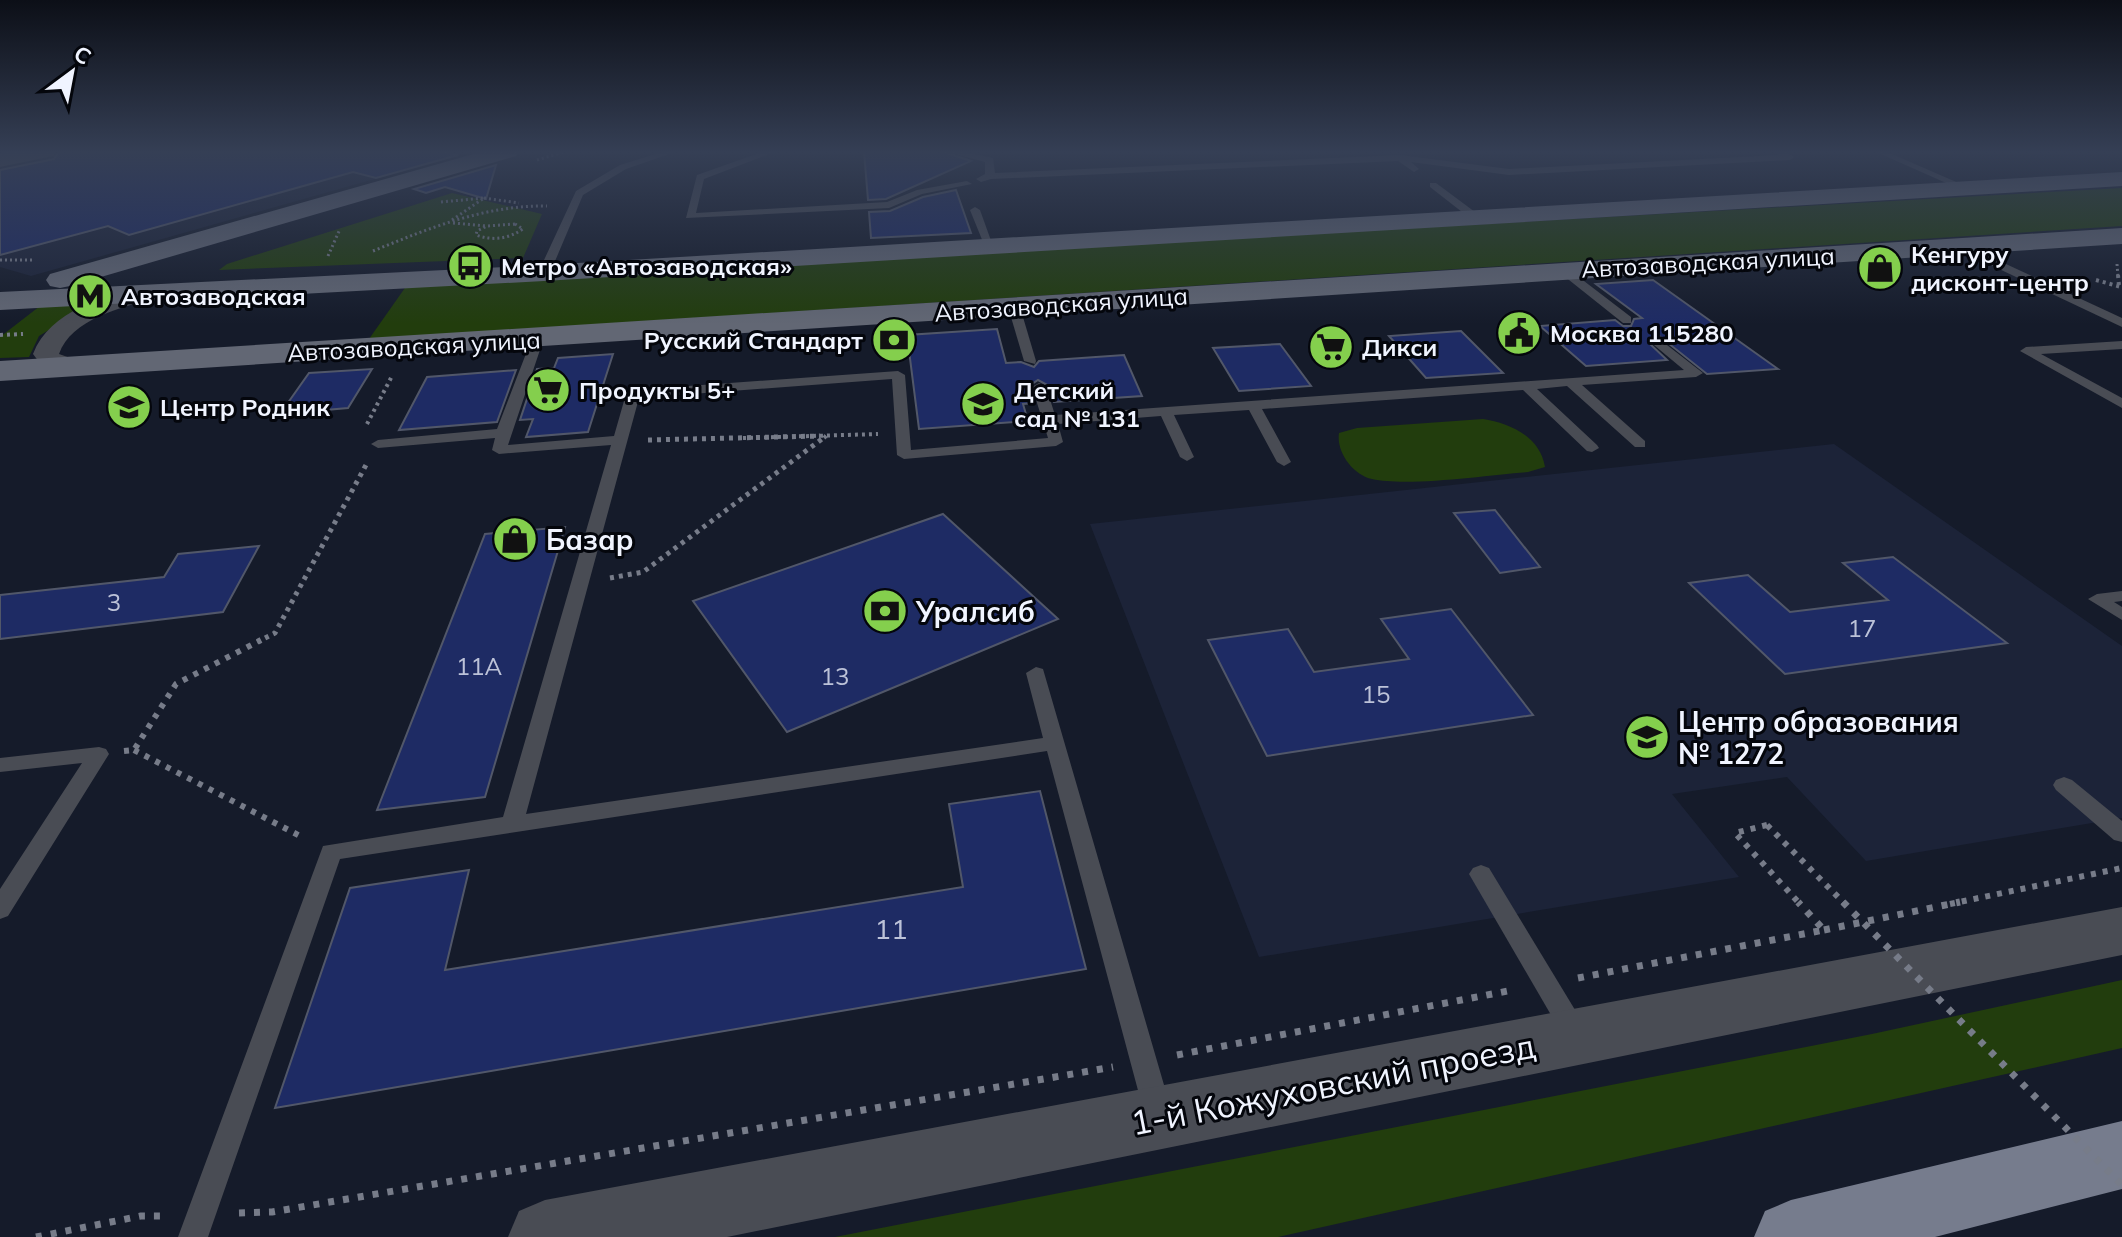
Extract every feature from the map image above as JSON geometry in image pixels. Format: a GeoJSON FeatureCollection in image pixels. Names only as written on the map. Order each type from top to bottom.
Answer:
{"type":"FeatureCollection","features":[{"type":"Feature","properties":{"kind":"main road"},"geometry":{"type":"LineString","coordinates":[[0,299],[310,209]]}},
{"type":"Feature","properties":{"kind":"main road"},"geometry":{"type":"LineString","coordinates":[[0,299],[544,273],[1615,209]]}},
{"type":"Feature","properties":{"kind":"main road","name":"Автозаводская улица"},"geometry":{"type":"LineString","coordinates":[[0,371],[2122,236]]}},
{"type":"Feature","properties":{"kind":"main road"},"geometry":{"type":"LineString","coordinates":[[1791,1237],[2122,1155]]}},
{"type":"Feature","properties":{"kind":"street"},"geometry":{"type":"LineString","coordinates":[[67,366],[51,361],[46,354],[47,344],[55,335],[87,315],[147,293]]}},
{"type":"Feature","properties":{"kind":"street","name":"1-й Кожуховский проезд"},"geometry":{"type":"LineString","coordinates":[[545,1237],[1151,1090],[1563,1010],[2122,931]]}},
{"type":"Feature","properties":{"kind":"lane"},"geometry":{"type":"LineString","coordinates":[[544,273],[573,209]]}},
{"type":"Feature","properties":{"kind":"lane"},"geometry":{"type":"LineString","coordinates":[[692,209],[690,216],[822,209]]}},
{"type":"Feature","properties":{"kind":"lane"},"geometry":{"type":"LineString","coordinates":[[1464,209],[1475,217]]}},
{"type":"Feature","properties":{"kind":"lane"},"geometry":{"type":"LineString","coordinates":[[975,210],[990,247]]}},
{"type":"Feature","properties":{"kind":"lane"},"geometry":{"type":"LineString","coordinates":[[1961,247],[2122,323]]}},
{"type":"Feature","properties":{"kind":"lane"},"geometry":{"type":"LineString","coordinates":[[1563,270],[1627,320]]}},
{"type":"Feature","properties":{"kind":"lane"},"geometry":{"type":"LineString","coordinates":[[1014,307],[1030,361]]}},
{"type":"Feature","properties":{"kind":"lane"},"geometry":{"type":"LineString","coordinates":[[538,338],[499,450],[619,440]]}},
{"type":"Feature","properties":{"kind":"lane"},"geometry":{"type":"LineString","coordinates":[[1050,420],[1696,373],[1658,342]]}},
{"type":"Feature","properties":{"kind":"lane"},"geometry":{"type":"LineString","coordinates":[[2122,345],[2026,351],[2122,404]]}},
{"type":"Feature","properties":{"kind":"lane"},"geometry":{"type":"LineString","coordinates":[[512,824],[633,394],[898,375],[904,455],[1056,442],[1039,387]]}},
{"type":"Feature","properties":{"kind":"lane"},"geometry":{"type":"LineString","coordinates":[[1570,382],[1640,444]]}},
{"type":"Feature","properties":{"kind":"lane"},"geometry":{"type":"LineString","coordinates":[[1527,386],[1592,448]]}},
{"type":"Feature","properties":{"kind":"lane"},"geometry":{"type":"LineString","coordinates":[[1254,406],[1284,462]]}},
{"type":"Feature","properties":{"kind":"lane"},"geometry":{"type":"LineString","coordinates":[[1166,412],[1187,457]]}},
{"type":"Feature","properties":{"kind":"lane"},"geometry":{"type":"LineString","coordinates":[[378,444],[503,433]]}},
{"type":"Feature","properties":{"kind":"lane"},"geometry":{"type":"LineString","coordinates":[[2122,596],[2097,599],[2122,615]]}},
{"type":"Feature","properties":{"kind":"lane"},"geometry":{"type":"LineString","coordinates":[[1036,673],[1151,1090]]}},
{"type":"Feature","properties":{"kind":"lane"},"geometry":{"type":"LineString","coordinates":[[198,1226],[331,852],[1055,743]]}},
{"type":"Feature","properties":{"kind":"lane"},"geometry":{"type":"LineString","coordinates":[[0,765],[99,754]]}},
{"type":"Feature","properties":{"kind":"lane"},"geometry":{"type":"LineString","coordinates":[[0,909],[99,754]]}},
{"type":"Feature","properties":{"kind":"lane"},"geometry":{"type":"LineString","coordinates":[[2064,785],[2122,834]]}},
{"type":"Feature","properties":{"kind":"lane"},"geometry":{"type":"LineString","coordinates":[[1481,874],[1563,1010]]}},
{"type":"Feature","properties":{"kind":"path"},"geometry":{"type":"LineString","coordinates":[[364,254],[448,222],[503,209]]}},
{"type":"Feature","properties":{"kind":"path"},"geometry":{"type":"LineString","coordinates":[[448,222],[487,226],[509,223],[520,225],[523,229],[496,239],[476,235],[477,231],[487,226]]}},
{"type":"Feature","properties":{"kind":"path"},"geometry":{"type":"LineString","coordinates":[[328,256],[341,228]]}},
{"type":"Feature","properties":{"kind":"path"},"geometry":{"type":"LineString","coordinates":[[134,750],[176,684],[275,633],[378,444],[358,439],[398,365]]}},
{"type":"Feature","properties":{"kind":"path"},"geometry":{"type":"LineString","coordinates":[[619,440],[902,433]]}},
{"type":"Feature","properties":{"kind":"path"},"geometry":{"type":"LineString","coordinates":[[579,583],[643,572],[827,435]]}},
{"type":"Feature","properties":{"kind":"path"},"geometry":{"type":"LineString","coordinates":[[99,754],[134,750],[331,852]]}},
{"type":"Feature","properties":{"kind":"path"},"geometry":{"type":"LineString","coordinates":[[1824,930],[1735,833],[1767,825],[2122,1185]]}},
{"type":"Feature","properties":{"kind":"path"},"geometry":{"type":"LineString","coordinates":[[36,1237],[141,1216],[198,1226],[272,1212],[1151,1090],[1563,1010],[1824,930],[2122,868]]}},
{"type":"Feature","properties":{"kind":"shaded area"},"geometry":{"type":"Polygon","coordinates":[[[0,209],[269,209],[31,276],[0,267],[0,209]]]}},
{"type":"Feature","properties":{"kind":"shaded area","name":"Центр образования № 1272"},"geometry":{"type":"Polygon","coordinates":[[[1834,444],[2122,646],[2122,818],[1866,861],[1787,777],[1672,794],[1739,877],[1259,957],[1090,524],[1834,444]]]}},
{"type":"Feature","properties":{"kind":"green space"},"geometry":{"type":"Polygon","coordinates":[[[402,209],[519,209],[542,214],[523,258],[219,270],[227,264],[402,209]]]}},
{"type":"Feature","properties":{"kind":"green space"},"geometry":{"type":"Polygon","coordinates":[[[1756,209],[2122,209],[2122,226],[369,339],[407,285],[1756,209]]]}},
{"type":"Feature","properties":{"kind":"green space"},"geometry":{"type":"Polygon","coordinates":[[[93,303],[39,336],[29,357],[0,358],[0,337],[40,306],[93,303]]]}},
{"type":"Feature","properties":{"kind":"green space"},"geometry":{"type":"Polygon","coordinates":[[[1483,419],[1513,428],[1530,439],[1542,456],[1545,467],[1528,472],[1448,480],[1387,481],[1358,473],[1347,462],[1340,448],[1339,433],[1357,428],[1483,419]]]}},
{"type":"Feature","properties":{"kind":"green space"},"geometry":{"type":"Polygon","coordinates":[[[2122,980],[2122,1048],[1278,1237],[835,1237],[1872,1034],[2122,980]]]}},
{"type":"Feature","properties":{"kind":"building"},"geometry":{"type":"Polygon","coordinates":[[[0,209],[222,209],[129,235],[108,226],[0,255],[0,209]]]}},
{"type":"Feature","properties":{"kind":"building"},"geometry":{"type":"Polygon","coordinates":[[[963,209],[971,233],[871,238],[869,212],[963,209]]]}},
{"type":"Feature","properties":{"kind":"building"},"geometry":{"type":"Polygon","coordinates":[[[1653,280],[1778,369],[1707,374],[1658,335],[1650,344],[1667,360],[1586,366],[1540,326],[1615,320],[1623,326],[1631,326],[1634,319],[1642,318],[1596,284],[1653,280]]]}},
{"type":"Feature","properties":{"kind":"building"},"geometry":{"type":"Polygon","coordinates":[[[997,329],[1006,363],[1021,362],[1034,367],[1039,361],[1124,355],[1142,396],[1054,402],[1049,386],[1038,380],[1029,386],[1034,403],[1023,404],[1028,421],[919,429],[907,335],[997,329]]]}},
{"type":"Feature","properties":{"kind":"building"},"geometry":{"type":"Polygon","coordinates":[[[1461,331],[1503,373],[1426,378],[1389,336],[1461,331]]]}},
{"type":"Feature","properties":{"kind":"building"},"geometry":{"type":"Polygon","coordinates":[[[1280,344],[1311,386],[1239,391],[1213,348],[1280,344]]]}},
{"type":"Feature","properties":{"kind":"building"},"geometry":{"type":"Polygon","coordinates":[[[613,354],[588,432],[526,437],[533,419],[520,420],[537,369],[554,368],[558,358],[613,354]]]}},
{"type":"Feature","properties":{"kind":"building"},"geometry":{"type":"Polygon","coordinates":[[[372,369],[348,408],[280,414],[309,373],[372,369]]]}},
{"type":"Feature","properties":{"kind":"building"},"geometry":{"type":"Polygon","coordinates":[[[516,370],[497,422],[399,430],[427,377],[516,370]]]}},
{"type":"Feature","properties":{"kind":"building"},"geometry":{"type":"Polygon","coordinates":[[[1495,510],[1540,567],[1500,573],[1454,513],[1495,510]]]}},
{"type":"Feature","properties":{"kind":"building"},"geometry":{"type":"Polygon","coordinates":[[[943,514],[1058,619],[787,732],[693,601],[943,514]]]}},
{"type":"Feature","properties":{"kind":"building"},"geometry":{"type":"Polygon","coordinates":[[[565,527],[485,797],[377,810],[485,534],[565,527]]]}},
{"type":"Feature","properties":{"kind":"building"},"geometry":{"type":"Polygon","coordinates":[[[259,546],[223,612],[0,639],[0,595],[164,577],[178,554],[259,546]]]}},
{"type":"Feature","properties":{"kind":"building"},"geometry":{"type":"Polygon","coordinates":[[[1893,557],[2007,643],[1785,674],[1689,583],[1748,575],[1790,612],[1888,600],[1843,563],[1893,557]]]}},
{"type":"Feature","properties":{"kind":"building"},"geometry":{"type":"Polygon","coordinates":[[[1451,609],[1533,715],[1267,756],[1208,640],[1288,629],[1314,672],[1409,659],[1381,619],[1451,609]]]}},
{"type":"Feature","properties":{"kind":"building"},"geometry":{"type":"Polygon","coordinates":[[[1040,791],[1086,969],[275,1108],[350,888],[469,870],[445,970],[963,887],[949,804],[1040,791]]]}},
{"type":"Feature","properties":{"kind":"place","name":"Метро «Автозаводская»"},"geometry":{"type":"Point","coordinates":[470,266]}},
{"type":"Feature","properties":{"kind":"place","name":"Кенгуру дисконт-центр"},"geometry":{"type":"Point","coordinates":[1880,268]}},
{"type":"Feature","properties":{"kind":"place","name":"Автозаводская"},"geometry":{"type":"Point","coordinates":[90,296]}},
{"type":"Feature","properties":{"kind":"place","name":"Москва 115280"},"geometry":{"type":"Point","coordinates":[1519,333]}},
{"type":"Feature","properties":{"kind":"place","name":"Русский Стандарт"},"geometry":{"type":"Point","coordinates":[894,340]}},
{"type":"Feature","properties":{"kind":"place","name":"Дикси"},"geometry":{"type":"Point","coordinates":[1331,347]}},
{"type":"Feature","properties":{"kind":"place","name":"Продукты 5+"},"geometry":{"type":"Point","coordinates":[548,390]}},
{"type":"Feature","properties":{"kind":"place","name":"Детский сад № 131"},"geometry":{"type":"Point","coordinates":[983,404]}},
{"type":"Feature","properties":{"kind":"place","name":"Центр Родник"},"geometry":{"type":"Point","coordinates":[129,407]}},
{"type":"Feature","properties":{"kind":"place","name":"Базар"},"geometry":{"type":"Point","coordinates":[515,539]}},
{"type":"Feature","properties":{"kind":"place","name":"Уралсиб"},"geometry":{"type":"Point","coordinates":[885,611]}},
{"type":"Feature","properties":{"kind":"place","name":"Центр образования № 1272"},"geometry":{"type":"Point","coordinates":[1647,737]}}]}
